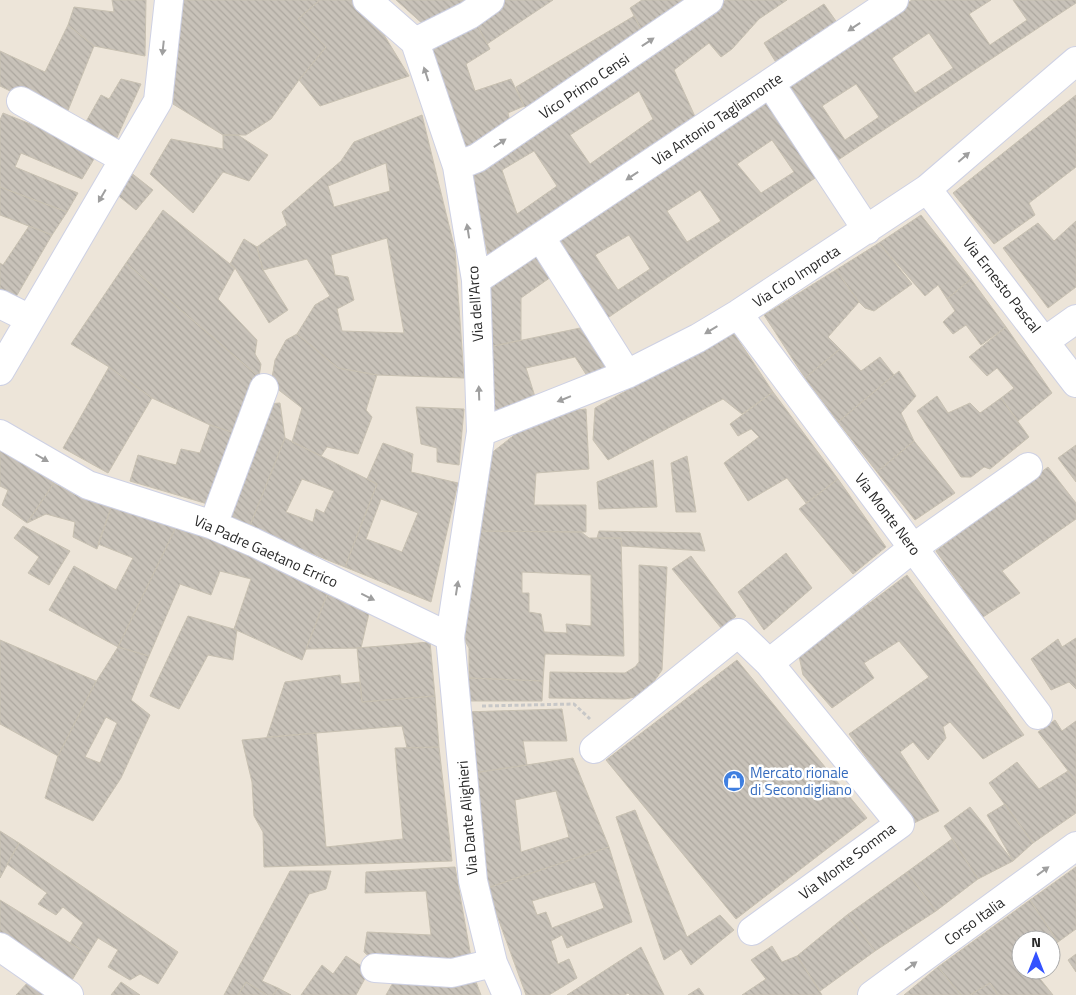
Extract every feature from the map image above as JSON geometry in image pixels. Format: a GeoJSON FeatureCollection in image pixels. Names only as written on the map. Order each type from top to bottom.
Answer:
{"type":"FeatureCollection","features":[{"type":"Feature","properties":{"kind":"street"},"geometry":{"type":"LineString","coordinates":[[0,371],[158,101],[169,0]]}},
{"type":"Feature","properties":{"kind":"street"},"geometry":{"type":"LineString","coordinates":[[367,0],[415,42],[469,15],[490,0]]}},
{"type":"Feature","properties":{"kind":"street","name":"Vico Primo Censi"},"geometry":{"type":"LineString","coordinates":[[457,166],[477,158],[709,0]]}},
{"type":"Feature","properties":{"kind":"street","name":"Via Antonio Tagliamonte"},"geometry":{"type":"LineString","coordinates":[[476,280],[894,0]]}},
{"type":"Feature","properties":{"kind":"street","name":"Via dell'Arco"},"geometry":{"type":"LineString","coordinates":[[415,42],[457,166],[476,280],[481,432],[450,637]]}},
{"type":"Feature","properties":{"kind":"street","name":"Via Ciro Improta"},"geometry":{"type":"LineString","coordinates":[[481,432],[628,374],[698,338],[738,314],[927,189],[1076,61]]}},
{"type":"Feature","properties":{"kind":"street"},"geometry":{"type":"LineString","coordinates":[[770,83],[867,230]]}},
{"type":"Feature","properties":{"kind":"street"},"geometry":{"type":"LineString","coordinates":[[21,100],[124,159]]}},
{"type":"Feature","properties":{"kind":"street","name":"Via Ernesto Pascal"},"geometry":{"type":"LineString","coordinates":[[927,189],[1076,382]]}},
{"type":"Feature","properties":{"kind":"street"},"geometry":{"type":"LineString","coordinates":[[541,238],[628,374]]}},
{"type":"Feature","properties":{"kind":"street"},"geometry":{"type":"LineString","coordinates":[[0,304],[30,319]]}},
{"type":"Feature","properties":{"kind":"street","name":"Via Monte Nero"},"geometry":{"type":"LineString","coordinates":[[738,314],[1038,715]]}},
{"type":"Feature","properties":{"kind":"street"},"geometry":{"type":"LineString","coordinates":[[1045,341],[1076,319]]}},
{"type":"Feature","properties":{"kind":"street"},"geometry":{"type":"LineString","coordinates":[[213,525],[264,388]]}},
{"type":"Feature","properties":{"kind":"street","name":"Via Padre Gaetano Errico"},"geometry":{"type":"LineString","coordinates":[[0,434],[88,485],[213,525],[253,542],[450,637]]}},
{"type":"Feature","properties":{"kind":"street"},"geometry":{"type":"LineString","coordinates":[[769,664],[913,548],[1028,467]]}},
{"type":"Feature","properties":{"kind":"street","name":"Via Monte Somma"},"geometry":{"type":"LineString","coordinates":[[602,743],[738,633],[769,664],[900,824],[752,931]]}},
{"type":"Feature","properties":{"kind":"street","name":"Via Dante Alighieri"},"geometry":{"type":"LineString","coordinates":[[450,637],[473,881],[493,963],[507,995]]}},
{"type":"Feature","properties":{"kind":"street","name":"Corso Italia"},"geometry":{"type":"LineString","coordinates":[[872,995],[1076,846]]}},
{"type":"Feature","properties":{"kind":"street"},"geometry":{"type":"LineString","coordinates":[[0,947],[69,995]]}},
{"type":"Feature","properties":{"kind":"street"},"geometry":{"type":"LineString","coordinates":[[375,968],[452,973],[493,963]]}},
{"type":"Feature","properties":{"kind":"path"},"geometry":{"type":"LineString","coordinates":[[456,706],[574,704],[602,743]]}},
{"type":"Feature","properties":{"kind":"building"},"geometry":{"type":"Polygon","coordinates":[[[112,0],[146,0],[145,56],[94,46],[68,25],[74,7],[114,12],[112,0]]]}},
{"type":"Feature","properties":{"kind":"building"},"geometry":{"type":"Polygon","coordinates":[[[178,0],[320,0],[298,19],[326,47],[271,119],[246,135],[223,135],[173,104],[178,0]]]}},
{"type":"Feature","properties":{"kind":"building"},"geometry":{"type":"Polygon","coordinates":[[[320,0],[352,0],[381,30],[409,76],[320,106],[299,80],[326,47],[298,19],[320,0]]]}},
{"type":"Feature","properties":{"kind":"building"},"geometry":{"type":"Polygon","coordinates":[[[396,0],[475,0],[424,25],[396,0]]]}},
{"type":"Feature","properties":{"kind":"building"},"geometry":{"type":"Polygon","coordinates":[[[504,0],[553,0],[487,44],[474,19],[504,0]]]}},
{"type":"Feature","properties":{"kind":"building"},"geometry":{"type":"Polygon","coordinates":[[[642,0],[694,0],[642,31],[630,8],[642,0]]]}},
{"type":"Feature","properties":{"kind":"building"},"geometry":{"type":"Polygon","coordinates":[[[726,0],[787,0],[759,19],[732,49],[721,57],[709,43],[674,70],[697,121],[489,259],[469,173],[726,0]],[[639,91],[570,135],[590,164],[653,119],[639,91]],[[534,151],[502,170],[517,214],[557,186],[534,151]]]}},
{"type":"Feature","properties":{"kind":"building"},"geometry":{"type":"Polygon","coordinates":[[[912,0],[991,0],[969,14],[990,45],[1027,20],[1013,0],[1076,0],[1076,3],[832,164],[782,86],[912,0]],[[929,33],[892,58],[915,93],[953,68],[929,33]],[[856,84],[822,106],[845,140],[879,117],[856,84]]]}},
{"type":"Feature","properties":{"kind":"building"},"geometry":{"type":"Polygon","coordinates":[[[824,4],[838,24],[777,64],[764,43],[824,4]]]}},
{"type":"Feature","properties":{"kind":"building"},"geometry":{"type":"Polygon","coordinates":[[[634,16],[642,31],[532,112],[524,106],[516,87],[634,16]]]}},
{"type":"Feature","properties":{"kind":"building"},"geometry":{"type":"Polygon","coordinates":[[[474,19],[490,49],[466,64],[475,91],[511,79],[524,106],[508,113],[510,122],[463,151],[429,45],[474,19]]]}},
{"type":"Feature","properties":{"kind":"building"},"geometry":{"type":"Polygon","coordinates":[[[68,25],[94,46],[65,118],[0,86],[0,51],[45,72],[68,25]]]}},
{"type":"Feature","properties":{"kind":"building"},"geometry":{"type":"Polygon","coordinates":[[[121,79],[141,84],[114,144],[83,127],[101,95],[109,99],[121,79]]]}},
{"type":"Feature","properties":{"kind":"building"},"geometry":{"type":"Polygon","coordinates":[[[1076,95],[1076,167],[1029,203],[1035,215],[994,244],[953,193],[1076,95]]]}},
{"type":"Feature","properties":{"kind":"building"},"geometry":{"type":"Polygon","coordinates":[[[765,96],[821,174],[606,319],[553,240],[765,96]],[[772,140],[737,164],[761,193],[794,172],[772,140]],[[700,190],[667,211],[687,242],[721,221],[700,190]],[[629,235],[595,255],[618,290],[650,269],[629,235]]]}},
{"type":"Feature","properties":{"kind":"building"},"geometry":{"type":"Polygon","coordinates":[[[3,113],[90,148],[94,159],[82,179],[21,153],[15,167],[78,193],[67,212],[0,187],[0,120],[3,113]]]}},
{"type":"Feature","properties":{"kind":"building"},"geometry":{"type":"Polygon","coordinates":[[[422,115],[455,250],[464,378],[377,375],[338,368],[297,334],[315,305],[330,296],[307,259],[263,270],[257,247],[287,225],[282,212],[341,161],[354,142],[422,115]],[[386,163],[328,186],[334,207],[390,191],[386,163]],[[387,238],[331,255],[335,275],[348,277],[354,300],[337,309],[342,331],[404,333],[387,238]]]}},
{"type":"Feature","properties":{"kind":"building"},"geometry":{"type":"Polygon","coordinates":[[[223,135],[238,135],[268,155],[249,181],[223,172],[193,213],[150,174],[171,139],[223,149],[223,135]]]}},
{"type":"Feature","properties":{"kind":"building"},"geometry":{"type":"Polygon","coordinates":[[[130,172],[153,190],[136,210],[115,193],[130,172]]]}},
{"type":"Feature","properties":{"kind":"building"},"geometry":{"type":"Polygon","coordinates":[[[0,187],[67,212],[52,235],[0,215],[0,187]]]}},
{"type":"Feature","properties":{"kind":"building"},"geometry":{"type":"Polygon","coordinates":[[[163,210],[235,268],[218,299],[257,340],[255,354],[261,364],[259,377],[126,263],[163,210]]]}},
{"type":"Feature","properties":{"kind":"building"},"geometry":{"type":"Polygon","coordinates":[[[921,215],[971,279],[947,299],[938,285],[925,296],[879,243],[921,215]]]}},
{"type":"Feature","properties":{"kind":"building"},"geometry":{"type":"Polygon","coordinates":[[[1076,221],[1076,287],[1048,308],[1003,248],[1038,223],[1054,241],[1076,221]]]}},
{"type":"Feature","properties":{"kind":"building"},"geometry":{"type":"Polygon","coordinates":[[[29,226],[52,235],[13,302],[0,296],[0,263],[3,265],[29,226]]]}},
{"type":"Feature","properties":{"kind":"building"},"geometry":{"type":"Polygon","coordinates":[[[244,239],[257,247],[263,270],[288,310],[269,323],[235,268],[230,264],[244,239]]]}},
{"type":"Feature","properties":{"kind":"building"},"geometry":{"type":"Polygon","coordinates":[[[879,243],[912,284],[874,311],[865,308],[859,302],[836,270],[879,243]]]}},
{"type":"Feature","properties":{"kind":"building"},"geometry":{"type":"Polygon","coordinates":[[[534,249],[551,277],[521,298],[521,340],[489,347],[487,283],[534,249]]]}},
{"type":"Feature","properties":{"kind":"building"},"geometry":{"type":"Polygon","coordinates":[[[126,263],[259,377],[238,434],[210,425],[152,398],[109,367],[71,344],[126,263]]]}},
{"type":"Feature","properties":{"kind":"building"},"geometry":{"type":"Polygon","coordinates":[[[836,270],[859,302],[828,337],[840,349],[805,378],[764,315],[836,270]]]}},
{"type":"Feature","properties":{"kind":"building"},"geometry":{"type":"Polygon","coordinates":[[[971,279],[1006,327],[981,345],[966,325],[953,334],[943,322],[955,311],[947,299],[971,279]]]}},
{"type":"Feature","properties":{"kind":"building"},"geometry":{"type":"Polygon","coordinates":[[[585,327],[612,369],[589,379],[575,357],[526,368],[536,400],[495,415],[489,347],[585,327]]]}},
{"type":"Feature","properties":{"kind":"building"},"geometry":{"type":"Polygon","coordinates":[[[1006,327],[1052,393],[1018,421],[1001,398],[1014,388],[997,368],[987,376],[969,357],[1006,327]]]}},
{"type":"Feature","properties":{"kind":"building"},"geometry":{"type":"Polygon","coordinates":[[[733,332],[773,392],[742,414],[723,399],[608,460],[593,440],[595,408],[733,332]]]}},
{"type":"Feature","properties":{"kind":"building"},"geometry":{"type":"Polygon","coordinates":[[[297,334],[338,368],[377,375],[366,410],[372,417],[358,454],[327,447],[321,456],[292,442],[302,408],[271,384],[275,360],[286,340],[297,334]]]}},
{"type":"Feature","properties":{"kind":"building"},"geometry":{"type":"Polygon","coordinates":[[[840,349],[861,371],[880,357],[894,375],[838,422],[805,378],[840,349]]]}},
{"type":"Feature","properties":{"kind":"building"},"geometry":{"type":"Polygon","coordinates":[[[109,367],[152,398],[108,473],[63,448],[109,367]]]}},
{"type":"Feature","properties":{"kind":"building"},"geometry":{"type":"Polygon","coordinates":[[[899,371],[916,396],[901,413],[914,441],[877,472],[838,422],[899,371]]]}},
{"type":"Feature","properties":{"kind":"building"},"geometry":{"type":"Polygon","coordinates":[[[773,392],[838,479],[806,503],[787,478],[748,501],[724,463],[759,437],[751,429],[738,436],[730,424],[773,392]]]}},
{"type":"Feature","properties":{"kind":"building"},"geometry":{"type":"Polygon","coordinates":[[[937,396],[948,413],[970,403],[980,413],[1001,398],[1029,437],[990,469],[984,467],[971,477],[961,477],[917,411],[937,396]]]}},
{"type":"Feature","properties":{"kind":"building"},"geometry":{"type":"Polygon","coordinates":[[[280,403],[285,438],[249,528],[222,517],[266,404],[280,403]]]}},
{"type":"Feature","properties":{"kind":"building"},"geometry":{"type":"Polygon","coordinates":[[[416,407],[464,409],[459,465],[437,462],[437,448],[421,444],[416,407]]]}},
{"type":"Feature","properties":{"kind":"building"},"geometry":{"type":"Polygon","coordinates":[[[586,409],[589,469],[536,473],[534,505],[586,505],[586,532],[472,531],[485,458],[531,422],[550,413],[586,409]]]}},
{"type":"Feature","properties":{"kind":"building"},"geometry":{"type":"Polygon","coordinates":[[[210,425],[238,434],[211,505],[130,481],[138,455],[176,465],[181,449],[200,453],[210,425]]]}},
{"type":"Feature","properties":{"kind":"building"},"geometry":{"type":"Polygon","coordinates":[[[285,438],[377,484],[345,567],[249,528],[285,438]],[[302,479],[286,512],[313,522],[316,509],[324,513],[334,491],[302,479]]]}},
{"type":"Feature","properties":{"kind":"building"},"geometry":{"type":"Polygon","coordinates":[[[914,441],[955,493],[915,520],[877,472],[914,441]]]}},
{"type":"Feature","properties":{"kind":"building"},"geometry":{"type":"Polygon","coordinates":[[[383,443],[413,454],[411,472],[458,483],[431,602],[345,567],[377,484],[367,479],[383,443]],[[381,499],[366,539],[402,552],[418,513],[381,499]]]}},
{"type":"Feature","properties":{"kind":"building"},"geometry":{"type":"Polygon","coordinates":[[[1076,445],[1076,482],[1058,458],[1076,445]]]}},
{"type":"Feature","properties":{"kind":"building"},"geometry":{"type":"Polygon","coordinates":[[[0,446],[54,483],[27,523],[2,505],[8,490],[0,486],[0,446]]]}},
{"type":"Feature","properties":{"kind":"building"},"geometry":{"type":"Polygon","coordinates":[[[687,456],[696,512],[676,512],[671,463],[687,456]]]}},
{"type":"Feature","properties":{"kind":"building"},"geometry":{"type":"Polygon","coordinates":[[[653,460],[657,507],[599,509],[597,482],[653,460]]]}},
{"type":"Feature","properties":{"kind":"building"},"geometry":{"type":"Polygon","coordinates":[[[1048,467],[1076,503],[1076,519],[1002,571],[1020,593],[983,617],[936,551],[1048,467]]]}},
{"type":"Feature","properties":{"kind":"building"},"geometry":{"type":"Polygon","coordinates":[[[838,479],[886,547],[853,574],[799,509],[838,479]]]}},
{"type":"Feature","properties":{"kind":"building"},"geometry":{"type":"Polygon","coordinates":[[[54,483],[74,494],[111,508],[97,549],[73,537],[75,522],[46,514],[27,523],[54,483]]]}},
{"type":"Feature","properties":{"kind":"building"},"geometry":{"type":"Polygon","coordinates":[[[111,508],[177,525],[118,647],[49,610],[74,566],[116,590],[133,558],[98,544],[111,508]]]}},
{"type":"Feature","properties":{"kind":"building"},"geometry":{"type":"Polygon","coordinates":[[[177,525],[329,589],[302,660],[234,629],[251,579],[220,571],[211,595],[180,584],[149,656],[118,647],[177,525]]]}},
{"type":"Feature","properties":{"kind":"building"},"geometry":{"type":"Polygon","coordinates":[[[23,526],[70,551],[49,585],[28,573],[39,557],[14,538],[23,526]]]}},
{"type":"Feature","properties":{"kind":"building"},"geometry":{"type":"Polygon","coordinates":[[[472,531],[581,532],[589,538],[621,538],[624,656],[545,654],[543,681],[469,678],[469,648],[465,641],[472,531]],[[522,572],[522,593],[529,593],[529,612],[541,614],[544,632],[567,633],[566,624],[591,626],[591,575],[522,572]]]}},
{"type":"Feature","properties":{"kind":"building"},"geometry":{"type":"Polygon","coordinates":[[[599,531],[700,533],[705,551],[622,546],[621,538],[597,538],[599,531]]]}},
{"type":"Feature","properties":{"kind":"building"},"geometry":{"type":"Polygon","coordinates":[[[786,553],[812,588],[764,630],[738,592],[786,553]]]}},
{"type":"Feature","properties":{"kind":"building"},"geometry":{"type":"Polygon","coordinates":[[[691,556],[736,616],[722,629],[672,569],[691,556]]]}},
{"type":"Feature","properties":{"kind":"building"},"geometry":{"type":"Polygon","coordinates":[[[639,565],[667,567],[662,670],[650,687],[635,697],[625,699],[549,698],[550,672],[625,673],[639,662],[639,565]]]}},
{"type":"Feature","properties":{"kind":"building"},"geometry":{"type":"Polygon","coordinates":[[[907,575],[1024,735],[983,759],[950,722],[943,727],[946,738],[928,760],[913,742],[900,752],[939,811],[914,823],[849,734],[929,677],[899,641],[864,663],[874,678],[832,708],[803,675],[799,656],[907,575]]]}},
{"type":"Feature","properties":{"kind":"building"},"geometry":{"type":"Polygon","coordinates":[[[327,595],[370,609],[361,648],[306,649],[327,595]]]}},
{"type":"Feature","properties":{"kind":"building"},"geometry":{"type":"Polygon","coordinates":[[[188,616],[237,630],[233,660],[208,655],[179,709],[150,696],[188,616]]]}},
{"type":"Feature","properties":{"kind":"building"},"geometry":{"type":"Polygon","coordinates":[[[1076,638],[1076,689],[1069,682],[1051,690],[1031,659],[1058,639],[1062,647],[1076,638]]]}},
{"type":"Feature","properties":{"kind":"building"},"geometry":{"type":"Polygon","coordinates":[[[0,640],[96,681],[58,756],[0,724],[0,640]]]}},
{"type":"Feature","properties":{"kind":"building"},"geometry":{"type":"Polygon","coordinates":[[[430,642],[435,696],[362,702],[357,648],[430,642]]]}},
{"type":"Feature","properties":{"kind":"building"},"geometry":{"type":"Polygon","coordinates":[[[118,647],[149,656],[131,700],[150,715],[121,778],[93,821],[45,798],[58,756],[94,685],[118,647]],[[106,717],[85,757],[100,763],[117,723],[106,717]]]}},
{"type":"Feature","properties":{"kind":"building"},"geometry":{"type":"Polygon","coordinates":[[[737,660],[867,818],[736,919],[606,760],[737,660]]]}},
{"type":"Feature","properties":{"kind":"building"},"geometry":{"type":"Polygon","coordinates":[[[340,675],[341,684],[360,682],[362,702],[435,696],[439,747],[407,748],[402,726],[267,737],[285,682],[340,675]]]}},
{"type":"Feature","properties":{"kind":"building"},"geometry":{"type":"Polygon","coordinates":[[[469,678],[543,681],[542,701],[468,701],[469,678]]]}},
{"type":"Feature","properties":{"kind":"building"},"geometry":{"type":"Polygon","coordinates":[[[562,709],[567,741],[523,741],[527,765],[473,773],[464,712],[562,709]]]}},
{"type":"Feature","properties":{"kind":"building"},"geometry":{"type":"Polygon","coordinates":[[[1055,720],[1062,731],[1076,721],[1076,781],[1038,732],[1055,720]]]}},
{"type":"Feature","properties":{"kind":"building"},"geometry":{"type":"Polygon","coordinates":[[[316,733],[326,847],[403,839],[395,748],[439,747],[452,861],[264,867],[263,832],[254,816],[252,782],[242,740],[316,733]]]}},
{"type":"Feature","properties":{"kind":"building"},"geometry":{"type":"Polygon","coordinates":[[[573,758],[609,847],[487,888],[473,773],[573,758]],[[556,791],[515,800],[521,852],[569,837],[556,791]]]}},
{"type":"Feature","properties":{"kind":"building"},"geometry":{"type":"Polygon","coordinates":[[[1017,762],[1039,789],[1068,771],[1076,781],[1076,813],[1033,843],[989,783],[1017,762]]]}},
{"type":"Feature","properties":{"kind":"building"},"geometry":{"type":"Polygon","coordinates":[[[1005,804],[1033,843],[1013,861],[987,815],[1005,804]]]}},
{"type":"Feature","properties":{"kind":"building"},"geometry":{"type":"Polygon","coordinates":[[[970,807],[1013,861],[978,879],[944,826],[970,807]]]}},
{"type":"Feature","properties":{"kind":"building"},"geometry":{"type":"Polygon","coordinates":[[[635,810],[687,937],[720,915],[734,930],[691,965],[681,949],[664,960],[616,817],[635,810]]]}},
{"type":"Feature","properties":{"kind":"building"},"geometry":{"type":"Polygon","coordinates":[[[0,831],[19,843],[0,878],[0,831]]]}},
{"type":"Feature","properties":{"kind":"building"},"geometry":{"type":"Polygon","coordinates":[[[952,839],[978,879],[936,911],[907,872],[952,839]]]}},
{"type":"Feature","properties":{"kind":"building"},"geometry":{"type":"Polygon","coordinates":[[[19,843],[178,952],[158,984],[140,974],[130,980],[108,967],[118,950],[98,938],[88,954],[70,943],[83,923],[63,907],[56,915],[38,904],[47,893],[7,864],[19,843]]]}},
{"type":"Feature","properties":{"kind":"building"},"geometry":{"type":"Polygon","coordinates":[[[609,847],[632,922],[567,948],[562,935],[551,941],[558,964],[569,959],[577,978],[549,995],[526,995],[487,888],[609,847]],[[595,882],[532,901],[537,915],[546,912],[552,928],[604,908],[595,882]]]}},
{"type":"Feature","properties":{"kind":"building"},"geometry":{"type":"Polygon","coordinates":[[[455,867],[471,957],[435,966],[373,960],[364,952],[367,932],[431,935],[426,891],[365,893],[366,872],[455,867]]]}},
{"type":"Feature","properties":{"kind":"building"},"geometry":{"type":"Polygon","coordinates":[[[1076,867],[1076,929],[1061,940],[1061,930],[1050,930],[1030,900],[1076,867]]]}},
{"type":"Feature","properties":{"kind":"building"},"geometry":{"type":"Polygon","coordinates":[[[290,871],[331,871],[326,889],[309,894],[262,981],[278,988],[273,995],[267,995],[246,982],[238,995],[224,995],[290,871]]]}},
{"type":"Feature","properties":{"kind":"building"},"geometry":{"type":"Polygon","coordinates":[[[907,872],[936,911],[875,951],[847,915],[907,872]]]}},
{"type":"Feature","properties":{"kind":"building"},"geometry":{"type":"Polygon","coordinates":[[[0,900],[88,954],[69,985],[0,940],[0,900]]]}},
{"type":"Feature","properties":{"kind":"building"},"geometry":{"type":"Polygon","coordinates":[[[1030,900],[1050,930],[1011,930],[1011,980],[1041,980],[1053,995],[998,995],[990,983],[970,995],[961,995],[938,967],[1030,900]]]}},
{"type":"Feature","properties":{"kind":"building"},"geometry":{"type":"Polygon","coordinates":[[[847,915],[875,951],[820,991],[797,956],[847,915]]]}},
{"type":"Feature","properties":{"kind":"building"},"geometry":{"type":"Polygon","coordinates":[[[772,946],[782,962],[797,956],[822,995],[742,995],[766,979],[751,960],[772,946]]]}},
{"type":"Feature","properties":{"kind":"building"},"geometry":{"type":"Polygon","coordinates":[[[641,947],[664,995],[630,995],[628,993],[625,995],[567,995],[641,947]]]}},
{"type":"Feature","properties":{"kind":"building"},"geometry":{"type":"Polygon","coordinates":[[[1076,954],[1076,972],[1068,960],[1076,954]]]}},
{"type":"Feature","properties":{"kind":"building"},"geometry":{"type":"Polygon","coordinates":[[[346,956],[369,971],[356,995],[301,995],[322,965],[333,974],[346,956]]]}},
{"type":"Feature","properties":{"kind":"building"},"geometry":{"type":"Polygon","coordinates":[[[938,967],[961,995],[904,995],[938,967]]]}},
{"type":"Feature","properties":{"kind":"building"},"geometry":{"type":"Polygon","coordinates":[[[473,974],[481,995],[386,995],[395,979],[473,974]]]}},
{"type":"Feature","properties":{"kind":"building"},"geometry":{"type":"Polygon","coordinates":[[[31,979],[52,995],[16,995],[31,979]]]}},
{"type":"Feature","properties":{"kind":"building"},"geometry":{"type":"Polygon","coordinates":[[[121,982],[140,995],[111,995],[121,982]]]}},
{"type":"Feature","properties":{"kind":"building"},"geometry":{"type":"Polygon","coordinates":[[[246,982],[267,995],[238,995],[246,982]]]}},
{"type":"Feature","properties":{"kind":"building"},"geometry":{"type":"Polygon","coordinates":[[[990,983],[998,995],[970,995],[990,983]]]}},
{"type":"Feature","properties":{"kind":"building"},"geometry":{"type":"Polygon","coordinates":[[[278,988],[291,995],[273,995],[278,988]]]}},
{"type":"Feature","properties":{"kind":"building"},"geometry":{"type":"Polygon","coordinates":[[[699,988],[704,995],[688,995],[699,988]]]}},
{"type":"Feature","properties":{"kind":"place","name":"Mercato rionale di Secondigliano"},"geometry":{"type":"Point","coordinates":[734,781]}}]}
